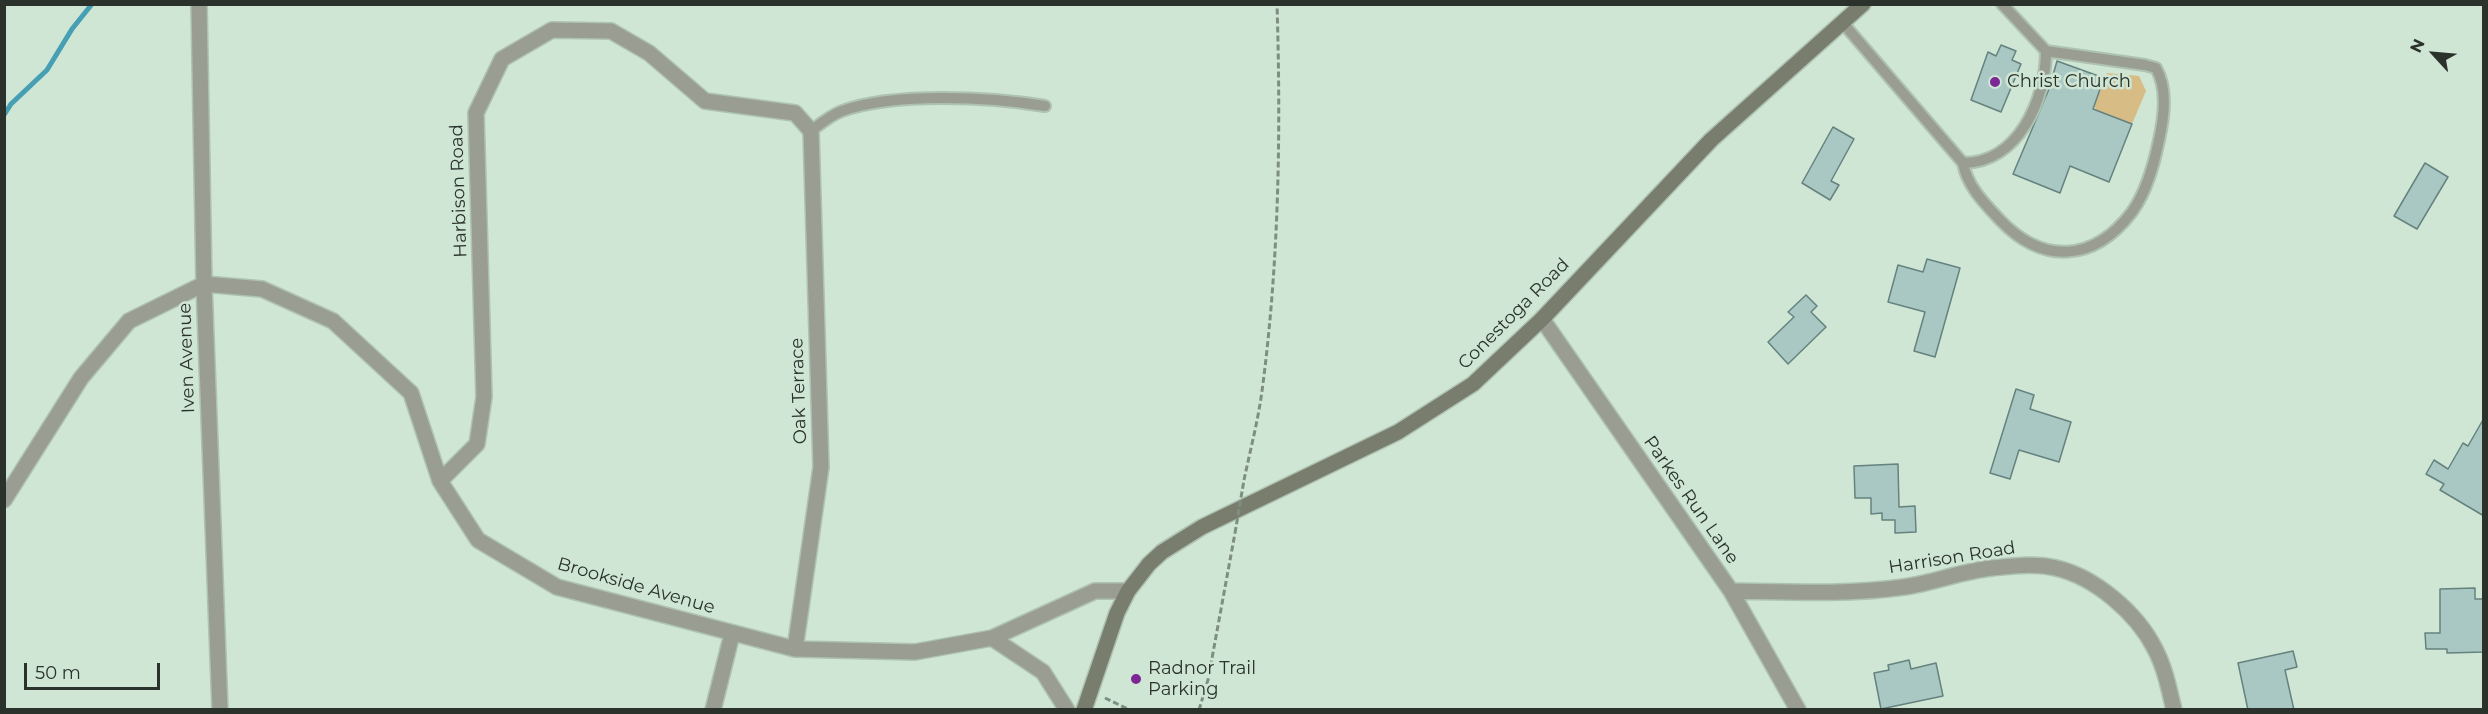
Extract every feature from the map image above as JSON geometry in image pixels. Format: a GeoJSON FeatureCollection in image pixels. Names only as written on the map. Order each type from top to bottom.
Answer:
{"type":"FeatureCollection","features":[{"type":"Feature","properties":{"kind":"main road","name":"Conestoga Road"},"geometry":{"type":"LineString","coordinates":[[1084,710],[1107,637],[1128,591],[1149,564],[1182,538],[1398,432],[1473,384],[1542,320],[1710,140],[1863,4]]}},
{"type":"Feature","properties":{"kind":"street","name":"Iven Avenue"},"geometry":{"type":"LineString","coordinates":[[199,4],[204,284],[220,710]]}},
{"type":"Feature","properties":{"kind":"street","name":"Harbison Road"},"geometry":{"type":"LineString","coordinates":[[440,481],[477,444],[484,397],[476,113],[502,59],[552,30],[611,31],[649,53],[705,101],[795,113],[811,131]]}},
{"type":"Feature","properties":{"kind":"street","name":"Oak Terrace"},"geometry":{"type":"LineString","coordinates":[[795,649],[821,467],[811,131]]}},
{"type":"Feature","properties":{"kind":"street","name":"Brookside Avenue"},"geometry":{"type":"LineString","coordinates":[[204,284],[262,288],[333,321],[411,393],[440,481],[478,540],[557,587],[795,649],[915,652],[992,638],[1095,591],[1128,591]]}},
{"type":"Feature","properties":{"kind":"street"},"geometry":{"type":"LineString","coordinates":[[4,500],[81,378],[129,321],[204,284]]}},
{"type":"Feature","properties":{"kind":"street","name":"Parkes Run Lane"},"geometry":{"type":"LineString","coordinates":[[1542,320],[1731,591],[1798,710]]}},
{"type":"Feature","properties":{"kind":"street","name":"Harrison Road"},"geometry":{"type":"LineString","coordinates":[[1731,591],[1831,593],[1904,587],[1990,568],[2039,565],[2057,568],[2079,576],[2108,596],[2144,630],[2163,667],[2174,710]]}},
{"type":"Feature","properties":{"kind":"street"},"geometry":{"type":"LineString","coordinates":[[713,710],[732,634]]}},
{"type":"Feature","properties":{"kind":"street"},"geometry":{"type":"LineString","coordinates":[[992,638],[1043,672],[1067,710]]}},
{"type":"Feature","properties":{"kind":"lane"},"geometry":{"type":"LineString","coordinates":[[1842,22],[1962,164],[1965,176],[1998,218],[2016,235],[2039,247],[2064,254],[2095,244],[2112,234],[2133,211],[2154,165],[2164,105],[2161,77],[2156,68],[2145,65],[2046,51],[2002,4]]}},
{"type":"Feature","properties":{"kind":"lane"},"geometry":{"type":"LineString","coordinates":[[1962,164],[1980,163],[2002,151],[2020,134],[2041,93],[2046,51]]}},
{"type":"Feature","properties":{"kind":"lane"},"geometry":{"type":"LineString","coordinates":[[811,131],[840,111],[874,103],[998,98],[1045,106]]}},
{"type":"Feature","properties":{"kind":"path"},"geometry":{"type":"LineString","coordinates":[[1199,710],[1208,680],[1262,392],[1271,305],[1280,105],[1277,4]]}},
{"type":"Feature","properties":{"kind":"path"},"geometry":{"type":"LineString","coordinates":[[1090,692],[1130,710]]}},
{"type":"Feature","properties":{"kind":"shaded area"},"geometry":{"type":"Polygon","coordinates":[[[2107,73],[2139,76],[2146,91],[2132,124],[2096,110],[2094,106],[2107,73]]]}},
{"type":"Feature","properties":{"kind":"building","name":"Christ Church"},"geometry":{"type":"Polygon","coordinates":[[[2001,45],[2016,51],[2012,60],[2021,64],[2001,112],[1971,100],[1988,52],[1996,56],[2001,45]]]}},
{"type":"Feature","properties":{"kind":"building"},"geometry":{"type":"Polygon","coordinates":[[[2057,61],[2104,78],[2093,109],[2132,124],[2109,182],[2070,166],[2060,193],[2013,174],[2049,89],[2057,61]]]}},
{"type":"Feature","properties":{"kind":"building"},"geometry":{"type":"Polygon","coordinates":[[[1833,127],[1854,139],[1831,181],[1839,185],[1830,200],[1802,183],[1833,127]]]}},
{"type":"Feature","properties":{"kind":"building"},"geometry":{"type":"Polygon","coordinates":[[[2425,163],[2448,177],[2417,229],[2394,216],[2425,163]]]}},
{"type":"Feature","properties":{"kind":"building"},"geometry":{"type":"Polygon","coordinates":[[[1927,259],[1960,268],[1935,357],[1914,351],[1925,312],[1888,302],[1898,265],[1923,272],[1927,259]]]}},
{"type":"Feature","properties":{"kind":"building"},"geometry":{"type":"Polygon","coordinates":[[[1806,295],[1817,306],[1811,312],[1826,327],[1788,364],[1768,342],[1794,317],[1788,312],[1806,295]]]}},
{"type":"Feature","properties":{"kind":"building"},"geometry":{"type":"Polygon","coordinates":[[[2016,389],[2034,395],[2030,409],[2071,422],[2059,462],[2019,450],[2010,479],[1990,473],[2016,389]]]}},
{"type":"Feature","properties":{"kind":"building"},"geometry":{"type":"Polygon","coordinates":[[[2484,418],[2484,516],[2440,490],[2444,484],[2426,474],[2434,460],[2448,469],[2463,443],[2468,446],[2484,418]]]}},
{"type":"Feature","properties":{"kind":"building"},"geometry":{"type":"Polygon","coordinates":[[[1898,464],[1899,507],[1915,506],[1916,532],[1895,533],[1895,520],[1882,520],[1882,513],[1871,514],[1871,498],[1855,498],[1854,466],[1898,464]]]}},
{"type":"Feature","properties":{"kind":"building"},"geometry":{"type":"Polygon","coordinates":[[[2475,588],[2475,599],[2483,599],[2484,652],[2447,653],[2447,649],[2426,649],[2425,633],[2440,633],[2440,589],[2475,588]]]}},
{"type":"Feature","properties":{"kind":"building"},"geometry":{"type":"Polygon","coordinates":[[[2293,651],[2297,667],[2285,670],[2294,710],[2248,710],[2238,663],[2293,651]]]}},
{"type":"Feature","properties":{"kind":"building"},"geometry":{"type":"Polygon","coordinates":[[[1909,660],[1911,669],[1936,663],[1943,696],[1881,709],[1874,673],[1889,670],[1888,665],[1909,660]]]}},
{"type":"Feature","properties":{"kind":"waterway"},"geometry":{"type":"LineString","coordinates":[[4,115],[11,104],[47,70],[72,29],[92,4]]}},
{"type":"Feature","properties":{"kind":"place","name":"Christ Church"},"geometry":{"type":"Point","coordinates":[1995,82]}},
{"type":"Feature","properties":{"kind":"place","name":"Radnor Trail Parking"},"geometry":{"type":"Point","coordinates":[1136,679]}}]}
